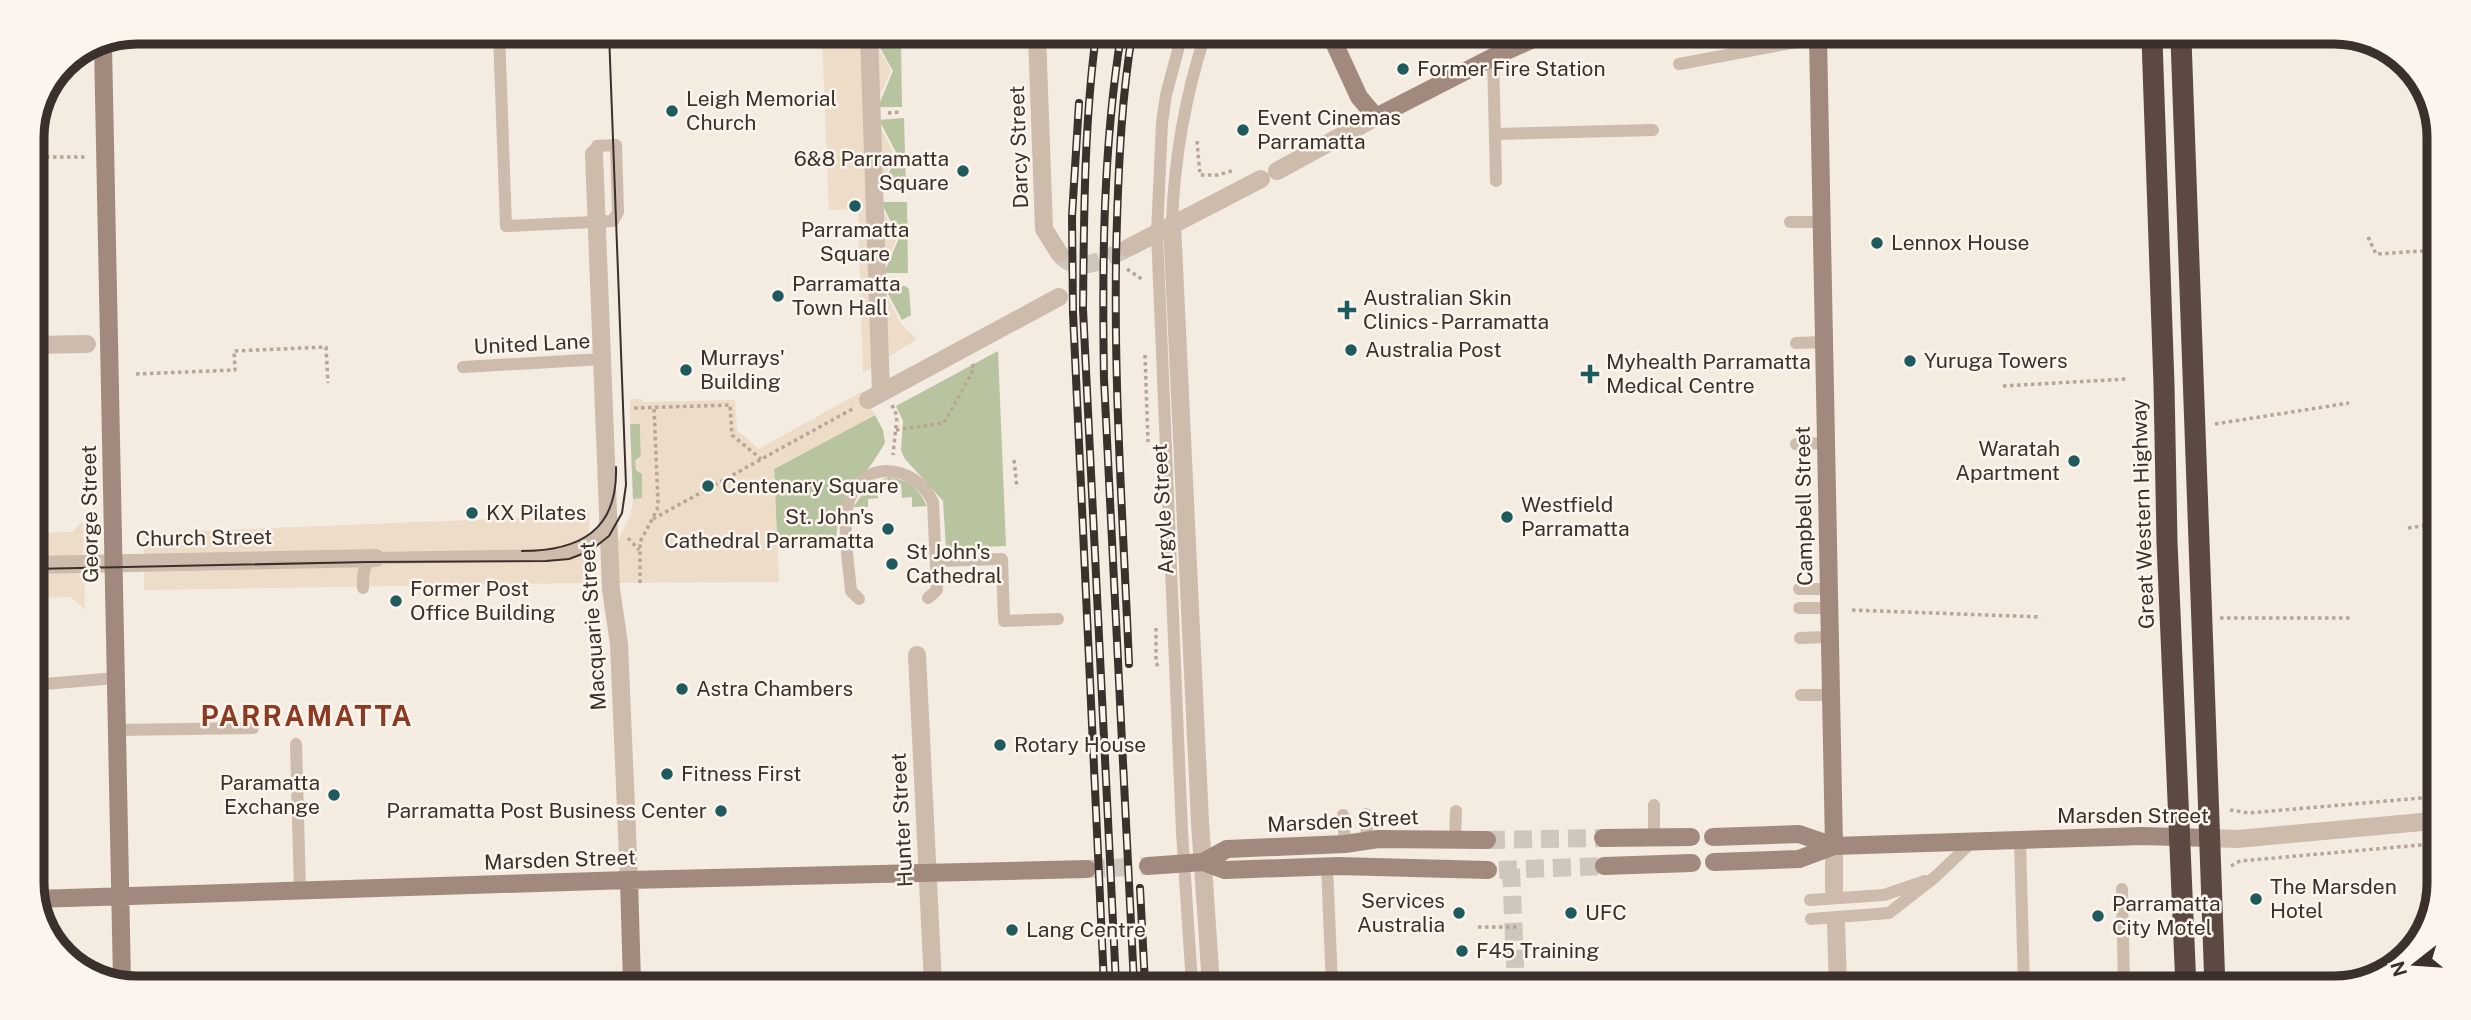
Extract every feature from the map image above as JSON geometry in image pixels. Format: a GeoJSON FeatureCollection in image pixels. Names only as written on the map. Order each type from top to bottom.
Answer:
{"type":"FeatureCollection","features":[{"type":"Feature","properties":{"kind":"highway","name":"Great Western Highway"},"geometry":{"type":"LineString","coordinates":[[2152,44],[2167,542],[2185,976]]}},
{"type":"Feature","properties":{"kind":"highway"},"geometry":{"type":"LineString","coordinates":[[2180,44],[2214,976]]}},
{"type":"Feature","properties":{"kind":"street"},"geometry":{"type":"LineString","coordinates":[[869,44],[874,397],[1059,297]]}},
{"type":"Feature","properties":{"kind":"street","name":"Darcy Street"},"geometry":{"type":"LineString","coordinates":[[1037,44],[1044,229],[1059,253]]}},
{"type":"Feature","properties":{"kind":"street"},"geometry":{"type":"LineString","coordinates":[[1335,44],[1359,97],[1376,117]]}},
{"type":"Feature","properties":{"kind":"street"},"geometry":{"type":"LineString","coordinates":[[1346,44],[1371,92],[1376,117]]}},
{"type":"Feature","properties":{"kind":"street"},"geometry":{"type":"LineString","coordinates":[[1128,248],[1376,117],[1522,44]]}},
{"type":"Feature","properties":{"kind":"street","name":"Campbell Street"},"geometry":{"type":"LineString","coordinates":[[1818,44],[1834,890]]}},
{"type":"Feature","properties":{"kind":"street","name":"George Street"},"geometry":{"type":"LineString","coordinates":[[103,51],[122,974]]}},
{"type":"Feature","properties":{"kind":"street","name":"Macquarie Street"},"geometry":{"type":"LineString","coordinates":[[594,154],[602,359],[615,528],[611,589],[619,644],[632,976]]}},
{"type":"Feature","properties":{"kind":"street","name":"Argyle Street"},"geometry":{"type":"LineString","coordinates":[[1164,228],[1210,976]]}},
{"type":"Feature","properties":{"kind":"street"},"geometry":{"type":"LineString","coordinates":[[44,345],[87,344]]}},
{"type":"Feature","properties":{"kind":"street","name":"Church Street"},"geometry":{"type":"LineString","coordinates":[[44,565],[376,558]]}},
{"type":"Feature","properties":{"kind":"street","name":"Hunter Street"},"geometry":{"type":"LineString","coordinates":[[917,655],[933,976]]}},
{"type":"Feature","properties":{"kind":"street","name":"Marsden Street"},"geometry":{"type":"LineString","coordinates":[[1714,862],[1799,859],[1834,846],[2179,837],[2237,839],[2427,822]]}},
{"type":"Feature","properties":{"kind":"street","name":"Marsden Street"},"geometry":{"type":"LineString","coordinates":[[1713,837],[1799,834],[1834,846]]}},
{"type":"Feature","properties":{"kind":"street"},"geometry":{"type":"LineString","coordinates":[[1604,838],[1691,837]]}},
{"type":"Feature","properties":{"kind":"street","name":"Marsden Street"},"geometry":{"type":"LineString","coordinates":[[1203,862],[1227,849],[1367,841],[1487,840]]}},
{"type":"Feature","properties":{"kind":"street","name":"Marsden Street"},"geometry":{"type":"LineString","coordinates":[[1148,866],[1203,862],[1225,870],[1327,866],[1488,870]]}},
{"type":"Feature","properties":{"kind":"street"},"geometry":{"type":"LineString","coordinates":[[1604,866],[1692,863]]}},
{"type":"Feature","properties":{"kind":"street","name":"Marsden Street"},"geometry":{"type":"LineString","coordinates":[[46,899],[1087,869]]}},
{"type":"Feature","properties":{"kind":"street"},"geometry":{"type":"LineString","coordinates":[[1836,923],[1838,976]]}},
{"type":"Feature","properties":{"kind":"lane"},"geometry":{"type":"LineString","coordinates":[[499,44],[506,226],[597,223]]}},
{"type":"Feature","properties":{"kind":"lane","name":"Argyle Street"},"geometry":{"type":"LineString","coordinates":[[1180,44],[1166,95],[1162,123],[1184,863],[1191,976]]}},
{"type":"Feature","properties":{"kind":"lane","name":"Argyle Street"},"geometry":{"type":"LineString","coordinates":[[1164,228],[1179,139],[1202,44]]}},
{"type":"Feature","properties":{"kind":"lane"},"geometry":{"type":"LineString","coordinates":[[1679,64],[1786,44]]}},
{"type":"Feature","properties":{"kind":"lane"},"geometry":{"type":"LineString","coordinates":[[1493,57],[1496,181]]}},
{"type":"Feature","properties":{"kind":"lane"},"geometry":{"type":"LineString","coordinates":[[1495,134],[1653,130]]}},
{"type":"Feature","properties":{"kind":"lane"},"geometry":{"type":"LineString","coordinates":[[1790,222],[1821,222]]}},
{"type":"Feature","properties":{"kind":"lane"},"geometry":{"type":"LineString","coordinates":[[1796,342],[1823,342]]}},
{"type":"Feature","properties":{"kind":"lane","name":"United Lane"},"geometry":{"type":"LineString","coordinates":[[463,367],[602,359]]}},
{"type":"Feature","properties":{"kind":"lane"},"geometry":{"type":"LineString","coordinates":[[1796,444],[1825,443]]}},
{"type":"Feature","properties":{"kind":"lane"},"geometry":{"type":"LineString","coordinates":[[859,599],[851,591],[847,507],[856,488],[863,481],[872,475],[892,471],[913,477],[929,492],[933,502],[937,590],[928,598]]}},
{"type":"Feature","properties":{"kind":"lane","name":"Church Street"},"geometry":{"type":"LineString","coordinates":[[376,558],[558,555],[584,547],[615,528]]}},
{"type":"Feature","properties":{"kind":"lane"},"geometry":{"type":"LineString","coordinates":[[363,588],[365,568],[369,561],[376,558]]}},
{"type":"Feature","properties":{"kind":"lane"},"geometry":{"type":"LineString","coordinates":[[937,561],[1002,558],[1004,621],[1058,619]]}},
{"type":"Feature","properties":{"kind":"lane"},"geometry":{"type":"LineString","coordinates":[[1799,589],[1828,589]]}},
{"type":"Feature","properties":{"kind":"lane"},"geometry":{"type":"LineString","coordinates":[[1799,608],[1828,608]]}},
{"type":"Feature","properties":{"kind":"lane"},"geometry":{"type":"LineString","coordinates":[[1800,638],[1829,637]]}},
{"type":"Feature","properties":{"kind":"lane"},"geometry":{"type":"LineString","coordinates":[[44,684],[116,678]]}},
{"type":"Feature","properties":{"kind":"lane"},"geometry":{"type":"LineString","coordinates":[[1801,695],[1830,695]]}},
{"type":"Feature","properties":{"kind":"lane"},"geometry":{"type":"LineString","coordinates":[[117,730],[253,728]]}},
{"type":"Feature","properties":{"kind":"lane"},"geometry":{"type":"LineString","coordinates":[[296,744],[300,890]]}},
{"type":"Feature","properties":{"kind":"lane"},"geometry":{"type":"LineString","coordinates":[[1654,805],[1654,838]]}},
{"type":"Feature","properties":{"kind":"lane"},"geometry":{"type":"LineString","coordinates":[[1455,839],[1456,811]]}},
{"type":"Feature","properties":{"kind":"lane"},"geometry":{"type":"LineString","coordinates":[[1366,814],[1367,841]]}},
{"type":"Feature","properties":{"kind":"lane"},"geometry":{"type":"LineString","coordinates":[[1343,815],[1345,844]]}},
{"type":"Feature","properties":{"kind":"lane"},"geometry":{"type":"LineString","coordinates":[[2020,841],[2024,976]]}},
{"type":"Feature","properties":{"kind":"lane"},"geometry":{"type":"LineString","coordinates":[[1811,919],[1889,913],[1935,877],[1972,842]]}},
{"type":"Feature","properties":{"kind":"lane"},"geometry":{"type":"LineString","coordinates":[[1327,866],[1332,976]]}},
{"type":"Feature","properties":{"kind":"lane"},"geometry":{"type":"LineString","coordinates":[[1811,900],[1884,895],[1935,877]]}},
{"type":"Feature","properties":{"kind":"lane"},"geometry":{"type":"LineString","coordinates":[[2122,889],[2124,976]]}},
{"type":"Feature","properties":{"kind":"path"},"geometry":{"type":"LineString","coordinates":[[1196,136],[1200,175],[1218,175],[1242,168]]}},
{"type":"Feature","properties":{"kind":"path"},"geometry":{"type":"LineString","coordinates":[[44,158],[85,156]]}},
{"type":"Feature","properties":{"kind":"path"},"geometry":{"type":"LineString","coordinates":[[2368,237],[2376,254],[2427,251]]}},
{"type":"Feature","properties":{"kind":"path"},"geometry":{"type":"LineString","coordinates":[[136,374],[235,370],[234,351],[326,347],[328,383]]}},
{"type":"Feature","properties":{"kind":"path"},"geometry":{"type":"LineString","coordinates":[[896,429],[943,423],[974,369],[965,347]]}},
{"type":"Feature","properties":{"kind":"path"},"geometry":{"type":"LineString","coordinates":[[2003,386],[2126,379]]}},
{"type":"Feature","properties":{"kind":"path"},"geometry":{"type":"LineString","coordinates":[[653,519],[874,397],[892,406],[897,416],[892,471]]}},
{"type":"Feature","properties":{"kind":"path"},"geometry":{"type":"LineString","coordinates":[[2195,422],[2214,424],[2349,403]]}},
{"type":"Feature","properties":{"kind":"path"},"geometry":{"type":"LineString","coordinates":[[634,408],[730,405],[732,435],[761,459]]}},
{"type":"Feature","properties":{"kind":"path"},"geometry":{"type":"LineString","coordinates":[[640,583],[639,550],[643,533],[653,519],[658,502],[654,407]]}},
{"type":"Feature","properties":{"kind":"path"},"geometry":{"type":"LineString","coordinates":[[81,449],[89,449]]}},
{"type":"Feature","properties":{"kind":"path"},"geometry":{"type":"LineString","coordinates":[[1014,460],[1017,488]]}},
{"type":"Feature","properties":{"kind":"path"},"geometry":{"type":"LineString","coordinates":[[2408,528],[2427,525]]}},
{"type":"Feature","properties":{"kind":"path"},"geometry":{"type":"LineString","coordinates":[[615,528],[639,550]]}},
{"type":"Feature","properties":{"kind":"path"},"geometry":{"type":"LineString","coordinates":[[1853,610],[2041,617]]}},
{"type":"Feature","properties":{"kind":"path"},"geometry":{"type":"LineString","coordinates":[[2200,617],[2351,618]]}},
{"type":"Feature","properties":{"kind":"path","name":"Marsden Street"},"geometry":{"type":"LineString","coordinates":[[2230,811],[2249,813],[2427,798]]}},
{"type":"Feature","properties":{"kind":"path"},"geometry":{"type":"LineString","coordinates":[[2231,866],[2240,861],[2427,844]]}},
{"type":"Feature","properties":{"kind":"path"},"geometry":{"type":"LineString","coordinates":[[1478,927],[1520,927]]}},
{"type":"Feature","properties":{"kind":"green space"},"geometry":{"type":"Polygon","coordinates":[[[901,44],[902,107],[878,107],[893,71],[879,46],[901,44]]]}},
{"type":"Feature","properties":{"kind":"green space"},"geometry":{"type":"Polygon","coordinates":[[[904,118],[906,189],[882,189],[897,154],[879,120],[904,118]]]}},
{"type":"Feature","properties":{"kind":"green space"},"geometry":{"type":"Polygon","coordinates":[[[883,202],[907,202],[908,273],[884,273],[899,238],[883,202]]]}},
{"type":"Feature","properties":{"kind":"green space"},"geometry":{"type":"Polygon","coordinates":[[[905,286],[909,289],[911,315],[902,320],[885,288],[905,286]]]}},
{"type":"Feature","properties":{"kind":"green space"},"geometry":{"type":"Polygon","coordinates":[[[998,351],[1006,546],[946,548],[943,501],[905,459],[901,450],[903,421],[896,406],[998,351]]]}},
{"type":"Feature","properties":{"kind":"green space"},"geometry":{"type":"Polygon","coordinates":[[[875,415],[883,430],[885,443],[840,507],[836,538],[777,542],[774,469],[875,415]]]}},
{"type":"Feature","properties":{"kind":"green space"},"geometry":{"type":"Polygon","coordinates":[[[630,424],[640,424],[641,456],[635,461],[642,474],[642,499],[633,499],[630,424]]]}},
{"type":"Feature","properties":{"kind":"green space"},"geometry":{"type":"Polygon","coordinates":[[[889,477],[912,485],[927,506],[912,507],[912,497],[902,498],[901,484],[878,485],[878,498],[868,499],[868,507],[853,507],[871,483],[889,477]]]}},
{"type":"Feature","properties":{"kind":"shaded area","name":"Parramatta Square"},"geometry":{"type":"Polygon","coordinates":[[[822,44],[877,44],[891,70],[876,105],[876,117],[894,155],[879,192],[880,203],[897,238],[882,274],[882,286],[901,324],[917,339],[863,373],[858,209],[829,210],[822,44]]]}},
{"type":"Feature","properties":{"kind":"shaded area","name":"Centenary Square"},"geometry":{"type":"Polygon","coordinates":[[[863,391],[875,415],[774,469],[779,582],[615,583],[617,543],[631,514],[633,499],[642,498],[642,474],[636,470],[635,464],[641,456],[640,424],[630,424],[630,399],[641,399],[644,402],[735,400],[737,430],[759,449],[863,391]]]}},
{"type":"Feature","properties":{"kind":"shaded area"},"geometry":{"type":"Polygon","coordinates":[[[589,510],[590,557],[585,560],[587,566],[590,566],[591,589],[585,583],[144,590],[144,528],[148,533],[299,527],[585,515],[589,510]]]}},
{"type":"Feature","properties":{"kind":"shaded area"},"geometry":{"type":"Polygon","coordinates":[[[83,521],[85,610],[71,597],[44,598],[44,533],[72,532],[83,521]]]}},
{"type":"Feature","properties":{"kind":"tunnel"},"geometry":{"type":"LineString","coordinates":[[1059,253],[1066,260],[1083,265],[1128,248]]}},
{"type":"Feature","properties":{"kind":"tunnel"},"geometry":{"type":"LineString","coordinates":[[1487,840],[1603,838]]}},
{"type":"Feature","properties":{"kind":"tunnel"},"geometry":{"type":"LineString","coordinates":[[1087,869],[1148,866]]}},
{"type":"Feature","properties":{"kind":"tunnel"},"geometry":{"type":"LineString","coordinates":[[1499,870],[1604,866]]}},
{"type":"Feature","properties":{"kind":"tunnel"},"geometry":{"type":"LineString","coordinates":[[1511,869],[1516,976]]}},
{"type":"Feature","properties":{"kind":"tram line"},"geometry":{"type":"LineString","coordinates":[[44,569],[546,561],[569,559],[590,551],[609,536],[622,513],[626,485],[609,44]]}},
{"type":"Feature","properties":{"kind":"tram line"},"geometry":{"type":"LineString","coordinates":[[522,551],[561,547],[591,533],[602,522],[610,507],[615,489],[616,467]]}},
{"type":"Feature","properties":{"kind":"railway"},"geometry":{"type":"LineString","coordinates":[[1095,44],[1087,137],[1083,309],[1116,976]]}},
{"type":"Feature","properties":{"kind":"railway"},"geometry":{"type":"LineString","coordinates":[[1120,44],[1107,163],[1103,293],[1104,379],[1134,976]]}},
{"type":"Feature","properties":{"kind":"railway"},"geometry":{"type":"LineString","coordinates":[[1129,664],[1119,442],[1116,276],[1122,127],[1131,44]]}},
{"type":"Feature","properties":{"kind":"railway"},"geometry":{"type":"LineString","coordinates":[[1079,103],[1072,216],[1073,313],[1104,976]]}},
{"type":"Feature","properties":{"kind":"railway"},"geometry":{"type":"LineString","coordinates":[[1140,888],[1145,976]]}},
{"type":"Feature","properties":{"kind":"place","name":"Former Fire Station"},"geometry":{"type":"Point","coordinates":[1403,69]}},
{"type":"Feature","properties":{"kind":"place","name":"Leigh Memorial Church"},"geometry":{"type":"Point","coordinates":[672,111]}},
{"type":"Feature","properties":{"kind":"place","name":"Event Cinemas Parramatta"},"geometry":{"type":"Point","coordinates":[1243,130]}},
{"type":"Feature","properties":{"kind":"place","name":"6&8 Parramatta Square"},"geometry":{"type":"Point","coordinates":[963,171]}},
{"type":"Feature","properties":{"kind":"place","name":"Parramatta Square"},"geometry":{"type":"Point","coordinates":[855,206]}},
{"type":"Feature","properties":{"kind":"place","name":"Lennox House"},"geometry":{"type":"Point","coordinates":[1877,243]}},
{"type":"Feature","properties":{"kind":"place","name":"Parramatta Town Hall"},"geometry":{"type":"Point","coordinates":[778,296]}},
{"type":"Feature","properties":{"kind":"place","name":"Australian Skin Clinics - Parramatta"},"geometry":{"type":"Point","coordinates":[1347,310]}},
{"type":"Feature","properties":{"kind":"place","name":"Australia Post"},"geometry":{"type":"Point","coordinates":[1351,350]}},
{"type":"Feature","properties":{"kind":"place","name":"Yuruga Towers"},"geometry":{"type":"Point","coordinates":[1910,361]}},
{"type":"Feature","properties":{"kind":"place","name":"Murrays' Building"},"geometry":{"type":"Point","coordinates":[686,370]}},
{"type":"Feature","properties":{"kind":"place","name":"Myhealth Parramatta Medical Centre"},"geometry":{"type":"Point","coordinates":[1590,374]}},
{"type":"Feature","properties":{"kind":"place","name":"Waratah Apartment"},"geometry":{"type":"Point","coordinates":[2074,461]}},
{"type":"Feature","properties":{"kind":"place","name":"Centenary Square"},"geometry":{"type":"Point","coordinates":[708,486]}},
{"type":"Feature","properties":{"kind":"place","name":"KX Pilates"},"geometry":{"type":"Point","coordinates":[472,513]}},
{"type":"Feature","properties":{"kind":"place","name":"Westfield Parramatta"},"geometry":{"type":"Point","coordinates":[1507,517]}},
{"type":"Feature","properties":{"kind":"place","name":"St. John's Cathedral Parramatta"},"geometry":{"type":"Point","coordinates":[888,529]}},
{"type":"Feature","properties":{"kind":"place","name":"St John's Cathedral"},"geometry":{"type":"Point","coordinates":[892,564]}},
{"type":"Feature","properties":{"kind":"place","name":"Former Post Office Building"},"geometry":{"type":"Point","coordinates":[396,601]}},
{"type":"Feature","properties":{"kind":"place","name":"Astra Chambers"},"geometry":{"type":"Point","coordinates":[682,689]}},
{"type":"Feature","properties":{"kind":"place","name":"Rotary House"},"geometry":{"type":"Point","coordinates":[1000,745]}},
{"type":"Feature","properties":{"kind":"place","name":"Fitness First"},"geometry":{"type":"Point","coordinates":[667,774]}},
{"type":"Feature","properties":{"kind":"place","name":"Paramatta Exchange"},"geometry":{"type":"Point","coordinates":[334,795]}},
{"type":"Feature","properties":{"kind":"place","name":"Parramatta Post Business Center"},"geometry":{"type":"Point","coordinates":[721,811]}},
{"type":"Feature","properties":{"kind":"place","name":"The Marsden Hotel"},"geometry":{"type":"Point","coordinates":[2256,899]}},
{"type":"Feature","properties":{"kind":"place","name":"Services Australia"},"geometry":{"type":"Point","coordinates":[1459,913]}},
{"type":"Feature","properties":{"kind":"place","name":"UFC"},"geometry":{"type":"Point","coordinates":[1571,913]}},
{"type":"Feature","properties":{"kind":"place","name":"Parramatta City Motel"},"geometry":{"type":"Point","coordinates":[2098,916]}},
{"type":"Feature","properties":{"kind":"place","name":"Lang Centre"},"geometry":{"type":"Point","coordinates":[1012,930]}},
{"type":"Feature","properties":{"kind":"place","name":"F45 Training"},"geometry":{"type":"Point","coordinates":[1462,951]}},
{"type":"Feature","properties":{"kind":"district","name":"PARRAMATTA"},"geometry":{"type":"Point","coordinates":[307,716]}}]}
